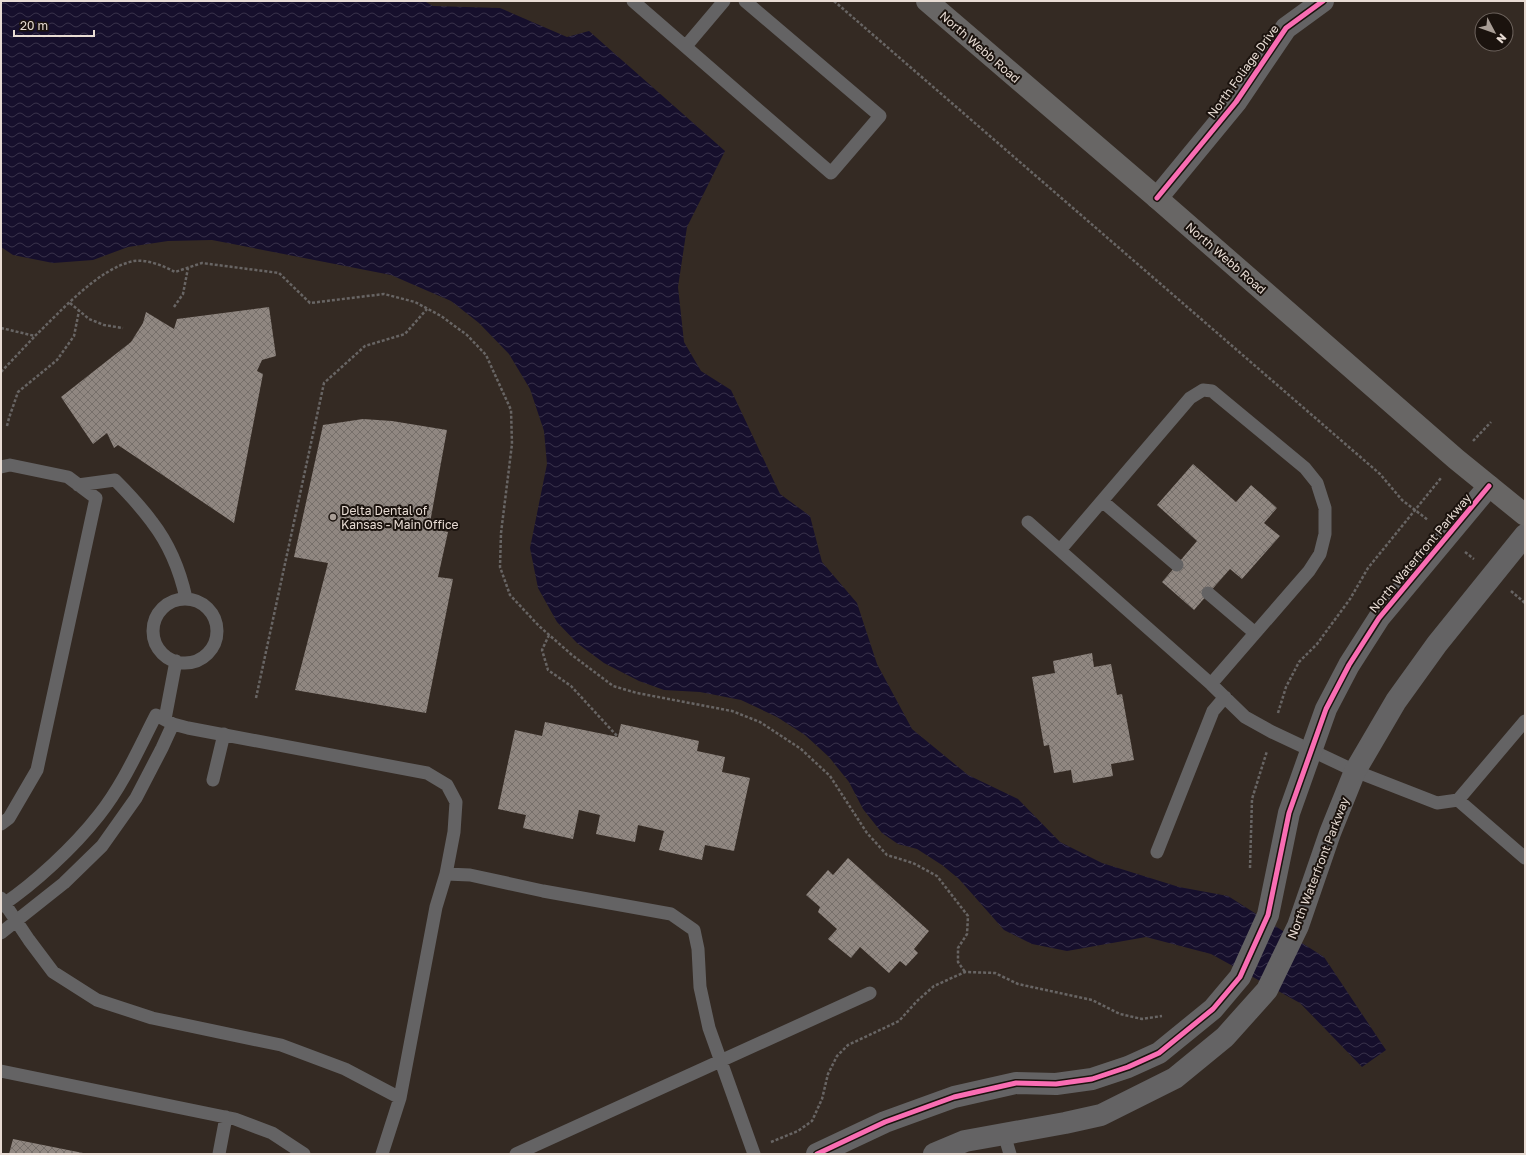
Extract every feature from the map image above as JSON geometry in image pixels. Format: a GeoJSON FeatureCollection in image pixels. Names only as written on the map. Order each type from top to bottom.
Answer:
{"type":"FeatureCollection","features":[{"type":"Feature","properties":{"kind":"main road","name":"North Webb Road"},"geometry":{"type":"LineString","coordinates":[[927,1],[1157,198],[1456,459],[1525,515]]}},
{"type":"Feature","properties":{"kind":"street","name":"North Foliage Drive"},"geometry":{"type":"LineString","coordinates":[[1157,198],[1236,102],[1286,28],[1324,1]]}},
{"type":"Feature","properties":{"kind":"street","name":"North Waterfront Parkway"},"geometry":{"type":"LineString","coordinates":[[817,1154],[885,1122],[954,1098],[1016,1083],[1056,1084],[1092,1079],[1128,1067],[1159,1053],[1213,1009],[1240,977],[1268,915],[1289,813],[1326,708],[1348,665],[1379,618],[1489,486]]}},
{"type":"Feature","properties":{"kind":"street","name":"North Waterfront Parkway"},"geometry":{"type":"LineString","coordinates":[[934,1154],[965,1141],[1007,1144],[1065,1123],[1101,1114],[1175,1078],[1225,1037],[1267,990],[1298,926],[1330,834],[1355,771],[1396,701],[1437,644],[1525,535]]}},
{"type":"Feature","properties":{"kind":"lane"},"geometry":{"type":"LineString","coordinates":[[633,1],[831,173],[880,116],[745,1]]}},
{"type":"Feature","properties":{"kind":"lane"},"geometry":{"type":"LineString","coordinates":[[686,46],[724,1]]}},
{"type":"Feature","properties":{"kind":"lane"},"geometry":{"type":"LineString","coordinates":[[1060,550],[1190,398],[1203,390],[1212,391],[1304,468],[1317,483],[1325,508],[1325,534],[1320,554],[1309,571],[1211,684]]}},
{"type":"Feature","properties":{"kind":"lane"},"geometry":{"type":"LineString","coordinates":[[1,467],[10,465],[68,478],[96,498],[37,770],[9,818],[1,824]]}},
{"type":"Feature","properties":{"kind":"lane"},"geometry":{"type":"LineString","coordinates":[[78,485],[115,480],[152,522],[171,554],[182,579],[186,598]]}},
{"type":"Feature","properties":{"kind":"lane"},"geometry":{"type":"LineString","coordinates":[[1102,501],[1177,566]]}},
{"type":"Feature","properties":{"kind":"lane"},"geometry":{"type":"LineString","coordinates":[[1028,522],[1211,684],[1245,717],[1355,771],[1437,804],[1458,800],[1525,721]]}},
{"type":"Feature","properties":{"kind":"lane"},"geometry":{"type":"LineString","coordinates":[[1208,593],[1255,633]]}},
{"type":"Feature","properties":{"kind":"lane"},"geometry":{"type":"LineString","coordinates":[[186,598],[197,600],[206,606],[213,614],[217,634],[215,643],[209,652],[192,662],[182,663],[162,653],[156,644],[153,634],[154,623],[158,613],[166,605],[175,600],[186,598]]}},
{"type":"Feature","properties":{"kind":"lane"},"geometry":{"type":"LineString","coordinates":[[1,933],[64,883],[102,846],[136,798],[162,748],[169,722],[176,661]]}},
{"type":"Feature","properties":{"kind":"lane"},"geometry":{"type":"LineString","coordinates":[[1157,852],[1213,711],[1224,697]]}},
{"type":"Feature","properties":{"kind":"lane"},"geometry":{"type":"LineString","coordinates":[[382,1154],[400,1098],[436,907],[446,874],[454,832],[456,802],[447,785],[427,773],[188,728],[169,722],[156,714],[120,783],[99,815],[62,856],[3,902],[53,972],[98,1000],[152,1018],[281,1045],[345,1069],[400,1098]]}},
{"type":"Feature","properties":{"kind":"lane"},"geometry":{"type":"LineString","coordinates":[[213,780],[224,734]]}},
{"type":"Feature","properties":{"kind":"lane"},"geometry":{"type":"LineString","coordinates":[[1458,800],[1525,858]]}},
{"type":"Feature","properties":{"kind":"lane"},"geometry":{"type":"LineString","coordinates":[[446,874],[470,875],[543,891],[672,914],[694,930],[698,949],[700,987],[709,1028],[753,1151]]}},
{"type":"Feature","properties":{"kind":"lane"},"geometry":{"type":"LineString","coordinates":[[516,1154],[870,993]]}},
{"type":"Feature","properties":{"kind":"lane"},"geometry":{"type":"LineString","coordinates":[[1,1072],[235,1119],[272,1133],[298,1152]]}},
{"type":"Feature","properties":{"kind":"lane"},"geometry":{"type":"LineString","coordinates":[[219,1154],[226,1117]]}},
{"type":"Feature","properties":{"kind":"path"},"geometry":{"type":"LineString","coordinates":[[834,1],[1374,469],[1402,500],[1416,510],[1525,602]]}},
{"type":"Feature","properties":{"kind":"path"},"geometry":{"type":"LineString","coordinates":[[1,372],[35,336],[87,286],[117,267],[136,261],[160,264],[175,272],[202,263],[279,273],[310,303],[384,294],[415,302],[441,316],[467,335],[486,355],[511,410],[512,444],[500,533],[500,567],[510,595],[549,635],[572,655],[613,686],[637,693],[732,711],[760,722],[801,749],[830,776],[848,807],[867,833],[887,855],[912,863],[937,876],[968,916],[967,934],[958,948],[958,962],[964,972]]}},
{"type":"Feature","properties":{"kind":"path"},"geometry":{"type":"LineString","coordinates":[[174,307],[183,294],[188,268]]}},
{"type":"Feature","properties":{"kind":"path"},"geometry":{"type":"LineString","coordinates":[[70,303],[89,319],[123,328]]}},
{"type":"Feature","properties":{"kind":"path"},"geometry":{"type":"LineString","coordinates":[[256,698],[324,383],[365,346],[405,334],[427,309]]}},
{"type":"Feature","properties":{"kind":"path"},"geometry":{"type":"LineString","coordinates":[[8,426],[9,418],[18,392],[57,360],[74,336],[79,311]]}},
{"type":"Feature","properties":{"kind":"path"},"geometry":{"type":"LineString","coordinates":[[1,328],[35,336]]}},
{"type":"Feature","properties":{"kind":"path"},"geometry":{"type":"LineString","coordinates":[[549,635],[542,650],[548,670],[571,686],[618,737]]}},
{"type":"Feature","properties":{"kind":"path"},"geometry":{"type":"LineString","coordinates":[[753,1151],[798,1131],[812,1122],[822,1099],[828,1074],[837,1056],[848,1045],[899,1021],[916,1001],[934,986],[964,972],[995,973],[1018,984],[1092,1000],[1120,1014],[1142,1019],[1164,1016]]}},
{"type":"Feature","properties":{"kind":"water"},"geometry":{"type":"Polygon","coordinates":[[[1,1],[424,1],[433,6],[500,8],[567,37],[589,31],[725,151],[687,227],[678,287],[684,342],[701,371],[731,390],[780,494],[810,516],[822,562],[857,603],[877,664],[912,729],[968,775],[1018,799],[1060,842],[1102,863],[1179,887],[1228,896],[1324,957],[1386,1050],[1362,1067],[1300,1003],[1211,954],[1146,937],[1067,951],[1032,944],[1004,930],[959,879],[942,865],[917,849],[898,844],[882,833],[863,809],[849,782],[829,757],[805,735],[777,717],[741,700],[700,692],[664,690],[639,681],[604,663],[577,643],[557,622],[538,588],[530,548],[547,464],[544,431],[530,389],[509,354],[479,323],[451,301],[391,275],[212,240],[168,241],[128,247],[93,260],[53,263],[13,255],[1,247],[1,1]]]}},
{"type":"Feature","properties":{"kind":"building"},"geometry":{"type":"Polygon","coordinates":[[[269,307],[276,356],[262,360],[257,371],[263,374],[234,523],[118,445],[114,448],[107,433],[93,444],[61,397],[131,342],[143,323],[146,312],[174,329],[177,319],[269,307]]]}},
{"type":"Feature","properties":{"kind":"building"},"geometry":{"type":"Polygon","coordinates":[[[363,419],[392,421],[447,430],[429,528],[448,532],[438,577],[453,579],[426,713],[295,690],[328,563],[294,557],[323,425],[363,419]]]}},
{"type":"Feature","properties":{"kind":"building"},"geometry":{"type":"Polygon","coordinates":[[[1193,464],[1236,502],[1251,485],[1277,508],[1264,523],[1280,536],[1242,579],[1230,569],[1194,610],[1162,582],[1197,541],[1157,505],[1193,464]]]}},
{"type":"Feature","properties":{"kind":"building"},"geometry":{"type":"Polygon","coordinates":[[[1092,653],[1094,667],[1111,664],[1117,695],[1122,694],[1134,760],[1111,764],[1113,776],[1073,783],[1071,770],[1054,773],[1049,745],[1044,746],[1032,677],[1055,673],[1053,661],[1092,653]]]}},
{"type":"Feature","properties":{"kind":"building"},"geometry":{"type":"Polygon","coordinates":[[[545,722],[618,737],[621,724],[699,741],[697,751],[725,757],[722,772],[750,778],[734,851],[705,845],[702,860],[659,850],[664,831],[638,825],[635,842],[596,834],[600,815],[579,810],[573,839],[523,828],[526,815],[498,809],[515,730],[542,736],[545,722]]]}},
{"type":"Feature","properties":{"kind":"building"},"geometry":{"type":"Polygon","coordinates":[[[848,858],[929,931],[914,949],[918,953],[906,966],[900,961],[889,973],[860,947],[851,958],[828,939],[837,929],[818,912],[820,907],[806,895],[828,870],[833,875],[848,858]]]}},
{"type":"Feature","properties":{"kind":"building"},"geometry":{"type":"Polygon","coordinates":[[[13,1139],[83,1153],[9,1154],[13,1139]]]}},
{"type":"Feature","properties":{"kind":"cycle path"},"geometry":{"type":"LineString","coordinates":[[1157,198],[1236,102],[1286,28],[1323,1]]}},
{"type":"Feature","properties":{"kind":"cycle path"},"geometry":{"type":"LineString","coordinates":[[817,1154],[885,1122],[954,1097],[1016,1083],[1056,1084],[1092,1079],[1128,1067],[1159,1053],[1213,1009],[1240,977],[1268,915],[1289,813],[1326,709],[1349,665],[1379,618],[1489,486]]}},
{"type":"Feature","properties":{"kind":"place","name":"Delta Dental of Kansas - Main Office"},"geometry":{"type":"Point","coordinates":[333,517]}}]}
